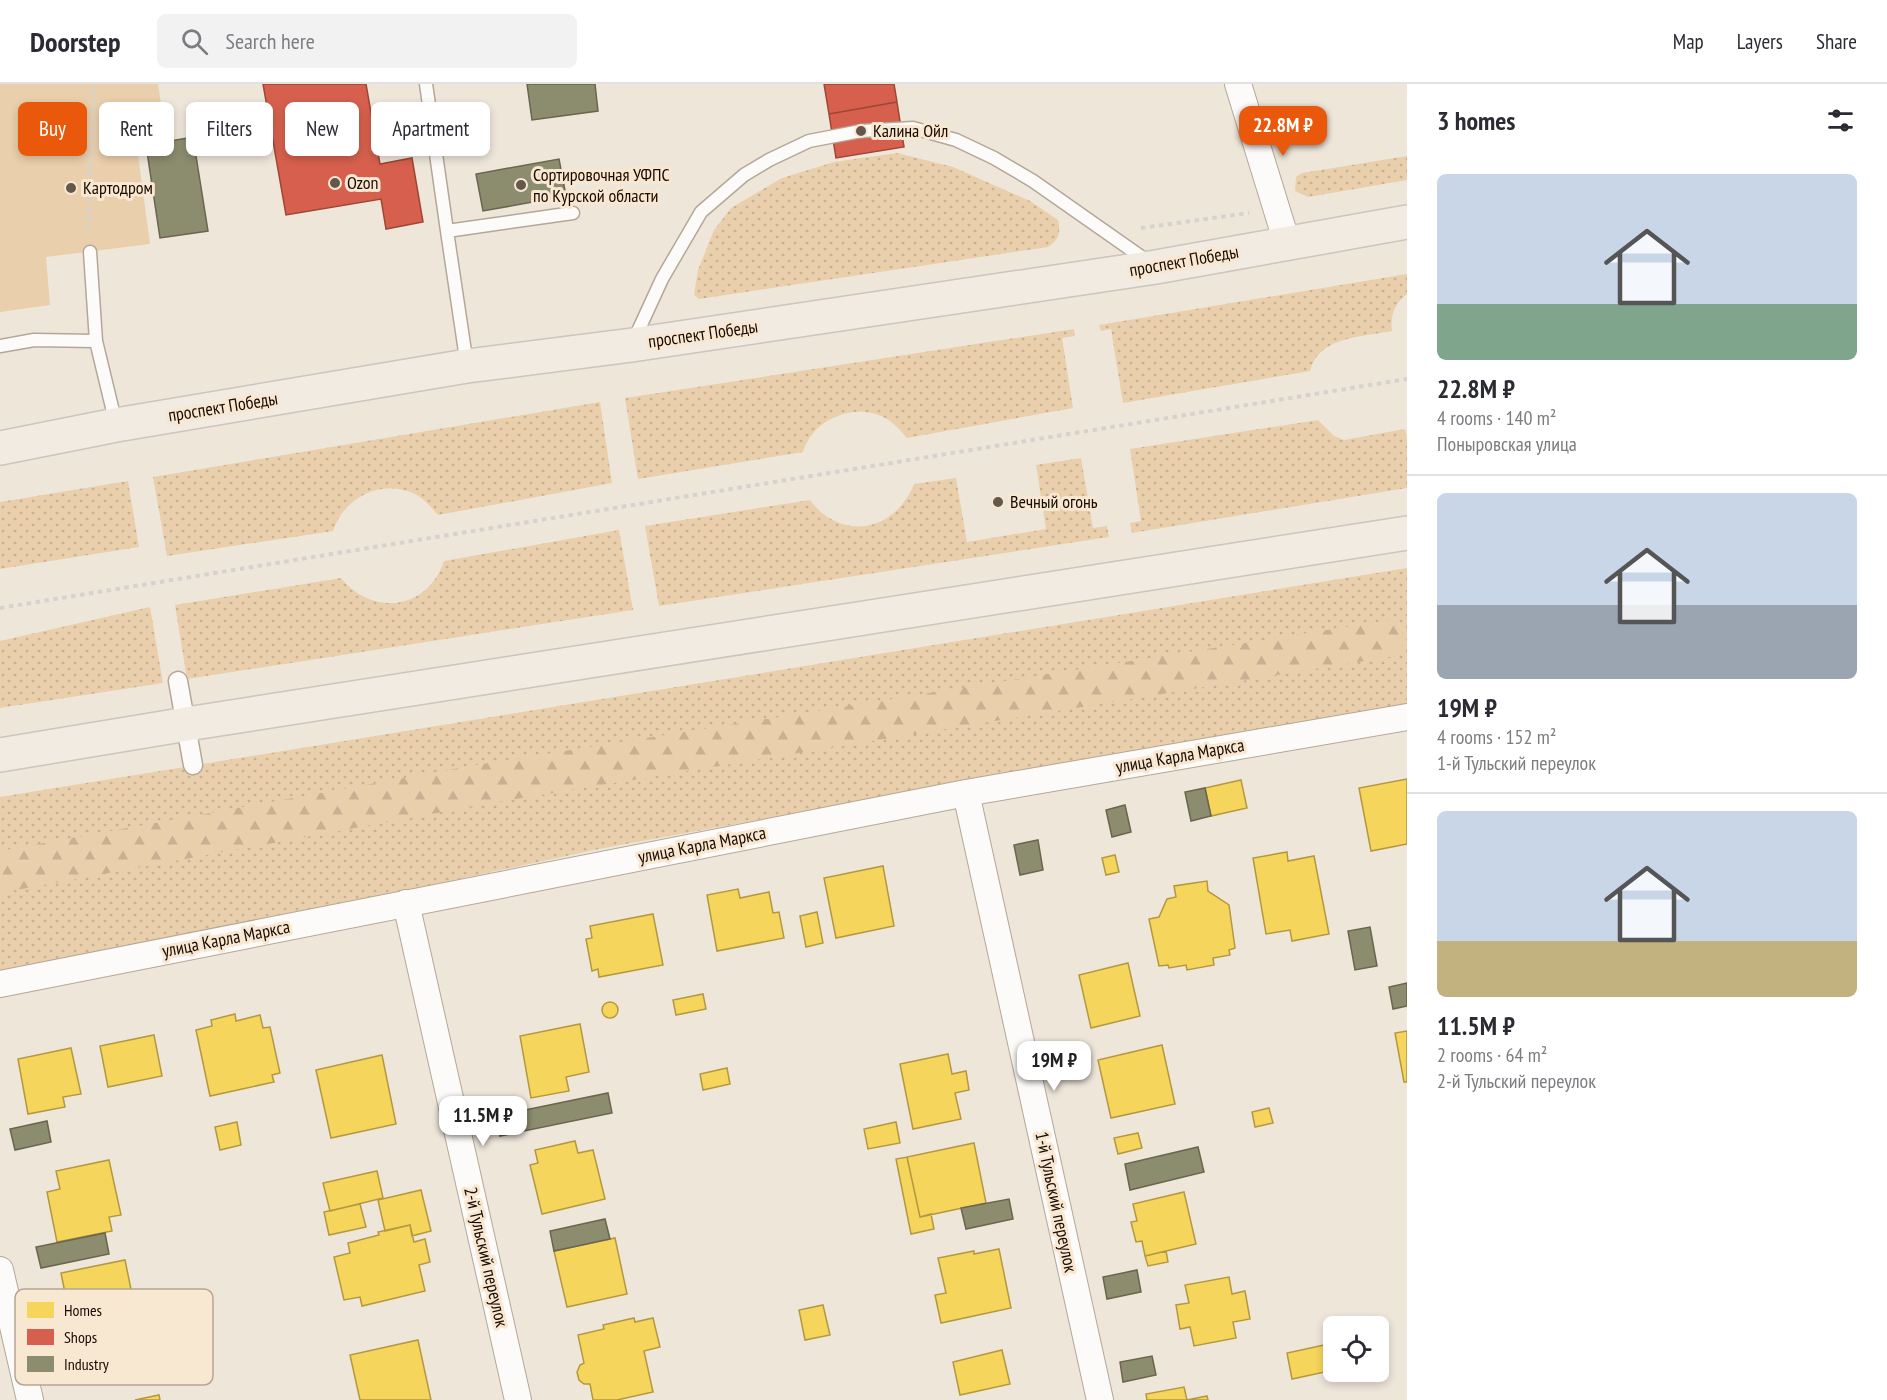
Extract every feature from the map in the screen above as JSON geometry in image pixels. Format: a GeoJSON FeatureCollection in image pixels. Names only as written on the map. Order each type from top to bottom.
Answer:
{"type":"FeatureCollection","features":[{"type":"Feature","properties":{"kind":"main road","name":"проспект Победы"},"geometry":{"type":"LineString","coordinates":[[0,448],[116,425],[467,366],[632,345],[1156,267],[1407,222]]}},
{"type":"Feature","properties":{"kind":"main road"},"geometry":{"type":"LineString","coordinates":[[0,755],[1407,533]]}},
{"type":"Feature","properties":{"kind":"street"},"geometry":{"type":"LineString","coordinates":[[1238,84],[1287,243]]}},
{"type":"Feature","properties":{"kind":"street"},"geometry":{"type":"LineString","coordinates":[[178,681],[193,765]]}},
{"type":"Feature","properties":{"kind":"street","name":"улица Карла Маркса"},"geometry":{"type":"LineString","coordinates":[[0,984],[966,793],[1407,717]]}},
{"type":"Feature","properties":{"kind":"street","name":"1-й Тульский переулок"},"geometry":{"type":"LineString","coordinates":[[966,793],[1100,1400]]}},
{"type":"Feature","properties":{"kind":"street","name":"2-й Тульский переулок"},"geometry":{"type":"LineString","coordinates":[[406,903],[518,1400]]}},
{"type":"Feature","properties":{"kind":"street"},"geometry":{"type":"LineString","coordinates":[[0,1270],[15,1335]]}},
{"type":"Feature","properties":{"kind":"street"},"geometry":{"type":"LineString","coordinates":[[27,1385],[30,1400]]}},
{"type":"Feature","properties":{"kind":"lane"},"geometry":{"type":"LineString","coordinates":[[426,84],[467,366]]}},
{"type":"Feature","properties":{"kind":"lane"},"geometry":{"type":"LineString","coordinates":[[632,345],[662,279],[701,212],[744,175],[769,160],[809,141],[861,131],[913,128],[956,140],[994,158],[1033,181],[1156,267]]}},
{"type":"Feature","properties":{"kind":"lane"},"geometry":{"type":"LineString","coordinates":[[447,231],[573,213]]}},
{"type":"Feature","properties":{"kind":"lane"},"geometry":{"type":"LineString","coordinates":[[90,252],[96,341],[116,425]]}},
{"type":"Feature","properties":{"kind":"lane"},"geometry":{"type":"LineString","coordinates":[[0,346],[34,340],[96,341]]}},
{"type":"Feature","properties":{"kind":"path"},"geometry":{"type":"LineString","coordinates":[[90,252],[88,200],[94,84]]}},
{"type":"Feature","properties":{"kind":"path"},"geometry":{"type":"LineString","coordinates":[[0,608],[1407,379]]}},
{"type":"Feature","properties":{"kind":"green space","name":"Картодром"},"geometry":{"type":"Polygon","coordinates":[[[0,84],[158,84],[161,102],[99,102],[99,156],[138,156],[150,244],[46,257],[50,305],[0,312],[0,84]]]}},
{"type":"Feature","properties":{"kind":"green space"},"geometry":{"type":"Polygon","coordinates":[[[897,153],[953,167],[1030,201],[1058,220],[1057,239],[1048,247],[699,299],[694,295],[698,270],[714,230],[731,208],[782,178],[834,162],[897,153]]]}},
{"type":"Feature","properties":{"kind":"green space"},"geometry":{"type":"Polygon","coordinates":[[[1407,156],[1407,180],[1308,197],[1295,191],[1296,177],[1302,173],[1407,156]]]}},
{"type":"Feature","properties":{"kind":"green space"},"geometry":{"type":"Polygon","coordinates":[[[1407,274],[1407,294],[1394,310],[1392,331],[1355,337],[1332,345],[1315,359],[1310,371],[1123,403],[1111,329],[1101,331],[1099,325],[1407,274]]]}},
{"type":"Feature","properties":{"kind":"green space"},"geometry":{"type":"Polygon","coordinates":[[[1074,329],[1075,336],[1062,338],[1073,408],[907,438],[887,419],[875,414],[849,413],[837,416],[816,430],[808,440],[803,452],[638,479],[625,398],[1074,329]]]}},
{"type":"Feature","properties":{"kind":"green space"},"geometry":{"type":"Polygon","coordinates":[[[600,402],[612,483],[438,515],[417,495],[391,488],[378,490],[355,500],[346,508],[333,531],[167,556],[153,477],[600,402]]]}},
{"type":"Feature","properties":{"kind":"green space"},"geometry":{"type":"Polygon","coordinates":[[[1318,420],[1334,436],[1344,440],[1405,429],[1407,488],[1132,533],[1130,523],[1141,521],[1130,449],[1318,420]]]}},
{"type":"Feature","properties":{"kind":"green space"},"geometry":{"type":"Polygon","coordinates":[[[1081,458],[1093,528],[1107,526],[1109,537],[659,606],[645,526],[810,500],[823,513],[837,522],[852,526],[866,526],[894,513],[914,484],[956,478],[967,542],[1046,529],[1036,465],[1081,458]]]}},
{"type":"Feature","properties":{"kind":"green space"},"geometry":{"type":"Polygon","coordinates":[[[128,481],[139,547],[0,569],[0,502],[128,481]]]}},
{"type":"Feature","properties":{"kind":"green space"},"geometry":{"type":"Polygon","coordinates":[[[619,530],[633,610],[187,679],[175,605],[341,578],[368,599],[383,603],[398,602],[413,598],[426,590],[444,561],[619,530]]]}},
{"type":"Feature","properties":{"kind":"green space"},"geometry":{"type":"Polygon","coordinates":[[[1407,568],[1407,705],[1019,772],[599,849],[0,977],[0,797],[1407,568]]]}},
{"type":"Feature","properties":{"kind":"green space"},"geometry":{"type":"Polygon","coordinates":[[[150,607],[163,683],[0,708],[0,641],[150,607]]]}},
{"type":"Feature","properties":{"kind":"green space"},"geometry":{"type":"Polygon","coordinates":[[[1390,620],[1407,638],[1395,656],[491,803],[0,893],[0,851],[476,765],[1390,620]]]}},
{"type":"Feature","properties":{"kind":"building: Homes"},"geometry":{"type":"Polygon","coordinates":[[[1407,779],[1407,844],[1371,851],[1359,788],[1407,779]]]}},
{"type":"Feature","properties":{"kind":"building: Homes"},"geometry":{"type":"Polygon","coordinates":[[[1241,780],[1247,808],[1211,816],[1205,788],[1241,780]]]}},
{"type":"Feature","properties":{"kind":"building: Homes"},"geometry":{"type":"Polygon","coordinates":[[[1287,852],[1288,861],[1314,856],[1329,934],[1292,941],[1290,930],[1266,934],[1253,858],[1287,852]]]}},
{"type":"Feature","properties":{"kind":"building: Homes"},"geometry":{"type":"Polygon","coordinates":[[[1115,855],[1119,872],[1106,875],[1102,858],[1115,855]]]}},
{"type":"Feature","properties":{"kind":"building: Homes"},"geometry":{"type":"Polygon","coordinates":[[[883,866],[894,926],[836,938],[824,878],[883,866]]]}},
{"type":"Feature","properties":{"kind":"building: Homes"},"geometry":{"type":"Polygon","coordinates":[[[1207,881],[1208,891],[1229,905],[1235,948],[1229,950],[1230,955],[1213,958],[1214,965],[1187,970],[1186,965],[1169,968],[1168,965],[1159,966],[1149,919],[1159,917],[1167,899],[1176,897],[1174,886],[1207,881]]]}},
{"type":"Feature","properties":{"kind":"building: Homes"},"geometry":{"type":"Polygon","coordinates":[[[738,889],[740,898],[769,892],[773,913],[779,912],[784,938],[717,951],[707,895],[738,889]]]}},
{"type":"Feature","properties":{"kind":"building: Homes"},"geometry":{"type":"Polygon","coordinates":[[[817,912],[823,943],[806,947],[800,916],[817,912]]]}},
{"type":"Feature","properties":{"kind":"building: Homes"},"geometry":{"type":"Polygon","coordinates":[[[653,914],[663,965],[599,977],[598,969],[592,971],[586,939],[592,938],[590,926],[653,914]]]}},
{"type":"Feature","properties":{"kind":"building: Homes"},"geometry":{"type":"Polygon","coordinates":[[[1128,963],[1140,1016],[1091,1028],[1079,975],[1128,963]]]}},
{"type":"Feature","properties":{"kind":"building: Homes"},"geometry":{"type":"Polygon","coordinates":[[[703,994],[706,1009],[676,1015],[673,1000],[703,994]]]}},
{"type":"Feature","properties":{"kind":"building: Homes"},"geometry":{"type":"Polygon","coordinates":[[[607,1002],[613,1002],[618,1010],[616,1016],[607,1018],[602,1013],[602,1007],[607,1002]]]}},
{"type":"Feature","properties":{"kind":"building: Homes"},"geometry":{"type":"Polygon","coordinates":[[[235,1014],[236,1021],[260,1015],[263,1028],[270,1027],[280,1073],[272,1075],[274,1082],[210,1096],[196,1030],[212,1026],[211,1020],[235,1014]]]}},
{"type":"Feature","properties":{"kind":"building: Homes"},"geometry":{"type":"Polygon","coordinates":[[[580,1024],[589,1072],[566,1077],[569,1091],[531,1098],[520,1036],[580,1024]]]}},
{"type":"Feature","properties":{"kind":"building: Homes"},"geometry":{"type":"Polygon","coordinates":[[[1407,1031],[1407,1082],[1404,1082],[1395,1033],[1407,1031]]]}},
{"type":"Feature","properties":{"kind":"building: Homes"},"geometry":{"type":"Polygon","coordinates":[[[154,1035],[162,1076],[108,1087],[100,1046],[154,1035]]]}},
{"type":"Feature","properties":{"kind":"building: Homes"},"geometry":{"type":"Polygon","coordinates":[[[1162,1045],[1175,1104],[1111,1118],[1098,1060],[1162,1045]]]}},
{"type":"Feature","properties":{"kind":"building: Homes"},"geometry":{"type":"Polygon","coordinates":[[[71,1048],[81,1094],[63,1097],[65,1107],[28,1114],[18,1059],[71,1048]]]}},
{"type":"Feature","properties":{"kind":"building: Homes"},"geometry":{"type":"Polygon","coordinates":[[[948,1054],[952,1074],[966,1071],[969,1090],[955,1093],[961,1119],[913,1129],[900,1064],[948,1054]]]}},
{"type":"Feature","properties":{"kind":"building: Homes"},"geometry":{"type":"Polygon","coordinates":[[[382,1055],[396,1124],[331,1138],[316,1070],[382,1055]]]}},
{"type":"Feature","properties":{"kind":"building: Homes"},"geometry":{"type":"Polygon","coordinates":[[[727,1068],[730,1084],[703,1090],[700,1074],[727,1068]]]}},
{"type":"Feature","properties":{"kind":"building: Homes"},"geometry":{"type":"Polygon","coordinates":[[[1269,1108],[1273,1123],[1255,1127],[1252,1112],[1269,1108]]]}},
{"type":"Feature","properties":{"kind":"building: Homes"},"geometry":{"type":"Polygon","coordinates":[[[237,1122],[241,1145],[220,1150],[215,1127],[237,1122]]]}},
{"type":"Feature","properties":{"kind":"building: Homes"},"geometry":{"type":"Polygon","coordinates":[[[896,1122],[900,1143],[868,1149],[864,1129],[896,1122]]]}},
{"type":"Feature","properties":{"kind":"building: Homes"},"geometry":{"type":"Polygon","coordinates":[[[1138,1133],[1142,1148],[1118,1154],[1114,1138],[1138,1133]]]}},
{"type":"Feature","properties":{"kind":"building: Homes"},"geometry":{"type":"Polygon","coordinates":[[[575,1141],[578,1153],[593,1150],[605,1199],[542,1214],[530,1165],[538,1163],[535,1150],[575,1141]]]}},
{"type":"Feature","properties":{"kind":"building: Homes"},"geometry":{"type":"Polygon","coordinates":[[[974,1143],[986,1203],[920,1217],[907,1157],[974,1143]]]}},
{"type":"Feature","properties":{"kind":"building: Homes"},"geometry":{"type":"Polygon","coordinates":[[[907,1157],[920,1217],[931,1214],[934,1229],[911,1234],[896,1159],[907,1157]]]}},
{"type":"Feature","properties":{"kind":"building: Homes"},"geometry":{"type":"Polygon","coordinates":[[[109,1160],[121,1215],[109,1217],[112,1231],[57,1242],[47,1192],[60,1189],[56,1171],[109,1160]]]}},
{"type":"Feature","properties":{"kind":"building: Homes"},"geometry":{"type":"Polygon","coordinates":[[[377,1171],[383,1198],[330,1211],[323,1183],[377,1171]]]}},
{"type":"Feature","properties":{"kind":"building: Homes"},"geometry":{"type":"Polygon","coordinates":[[[421,1190],[431,1231],[412,1236],[410,1225],[385,1231],[378,1200],[421,1190]]]}},
{"type":"Feature","properties":{"kind":"building: Homes"},"geometry":{"type":"Polygon","coordinates":[[[1184,1192],[1196,1244],[1145,1256],[1142,1241],[1136,1242],[1131,1222],[1137,1221],[1133,1204],[1184,1192]]]}},
{"type":"Feature","properties":{"kind":"building: Homes"},"geometry":{"type":"Polygon","coordinates":[[[360,1204],[366,1227],[329,1235],[324,1212],[360,1204]]]}},
{"type":"Feature","properties":{"kind":"building: Homes"},"geometry":{"type":"Polygon","coordinates":[[[410,1225],[414,1242],[425,1239],[430,1262],[419,1265],[425,1291],[362,1306],[360,1297],[344,1300],[334,1257],[350,1253],[348,1243],[379,1235],[378,1232],[410,1225]]]}},
{"type":"Feature","properties":{"kind":"building: Homes"},"geometry":{"type":"Polygon","coordinates":[[[615,1238],[627,1294],[567,1307],[554,1251],[615,1238]]]}},
{"type":"Feature","properties":{"kind":"building: Homes"},"geometry":{"type":"Polygon","coordinates":[[[999,1249],[1011,1308],[941,1323],[935,1295],[946,1293],[938,1258],[999,1249]]]}},
{"type":"Feature","properties":{"kind":"building: Homes"},"geometry":{"type":"Polygon","coordinates":[[[1166,1251],[1168,1262],[1148,1266],[1145,1256],[1166,1251]]]}},
{"type":"Feature","properties":{"kind":"building: Homes"},"geometry":{"type":"Polygon","coordinates":[[[125,1260],[131,1289],[64,1289],[61,1273],[125,1260]]]}},
{"type":"Feature","properties":{"kind":"building: Homes"},"geometry":{"type":"Polygon","coordinates":[[[1229,1277],[1232,1294],[1245,1291],[1250,1319],[1233,1322],[1236,1338],[1194,1346],[1190,1327],[1180,1329],[1176,1305],[1189,1303],[1185,1285],[1229,1277]]]}},
{"type":"Feature","properties":{"kind":"building: Homes"},"geometry":{"type":"Polygon","coordinates":[[[823,1305],[830,1335],[805,1340],[799,1310],[823,1305]]]}},
{"type":"Feature","properties":{"kind":"building: Homes"},"geometry":{"type":"Polygon","coordinates":[[[634,1318],[635,1322],[653,1318],[660,1347],[644,1351],[653,1392],[617,1400],[593,1400],[590,1384],[584,1384],[579,1380],[577,1372],[580,1365],[584,1363],[578,1335],[604,1329],[603,1325],[634,1318]]]}},
{"type":"Feature","properties":{"kind":"building: Homes"},"geometry":{"type":"Polygon","coordinates":[[[418,1340],[431,1400],[360,1400],[350,1355],[418,1340]]]}},
{"type":"Feature","properties":{"kind":"building: Homes"},"geometry":{"type":"Polygon","coordinates":[[[1323,1345],[1323,1372],[1292,1379],[1287,1353],[1323,1345]]]}},
{"type":"Feature","properties":{"kind":"building: Homes"},"geometry":{"type":"Polygon","coordinates":[[[1002,1350],[1010,1384],[960,1395],[953,1362],[1002,1350]]]}},
{"type":"Feature","properties":{"kind":"building: Homes"},"geometry":{"type":"Polygon","coordinates":[[[1184,1387],[1187,1400],[1147,1400],[1146,1394],[1184,1387]]]}},
{"type":"Feature","properties":{"kind":"building: Homes"},"geometry":{"type":"Polygon","coordinates":[[[159,1395],[160,1400],[135,1400],[159,1395]]]}},
{"type":"Feature","properties":{"kind":"building: Homes"},"geometry":{"type":"Polygon","coordinates":[[[1207,1396],[1208,1400],[1187,1400],[1207,1396]]]}},
{"type":"Feature","properties":{"kind":"building: Shops"},"geometry":{"type":"Polygon","coordinates":[[[263,84],[366,84],[371,113],[371,156],[379,156],[380,164],[412,158],[423,222],[386,229],[381,199],[286,215],[273,141],[273,102],[266,102],[263,84]]]}},
{"type":"Feature","properties":{"kind":"building: Shops"},"geometry":{"type":"Polygon","coordinates":[[[824,84],[894,84],[897,102],[829,114],[824,84]]]}},
{"type":"Feature","properties":{"kind":"building: Shops"},"geometry":{"type":"Polygon","coordinates":[[[897,102],[904,147],[836,158],[829,114],[897,102]]]}},
{"type":"Feature","properties":{"kind":"building: Industry"},"geometry":{"type":"Polygon","coordinates":[[[527,84],[595,84],[598,111],[532,120],[527,84]]]}},
{"type":"Feature","properties":{"kind":"building: Industry"},"geometry":{"type":"Polygon","coordinates":[[[186,138],[186,156],[196,156],[208,231],[160,238],[148,156],[174,156],[174,140],[186,138]]]}},
{"type":"Feature","properties":{"kind":"building: Industry","name":"Сортировочная УФПС по Курской области"},"geometry":{"type":"Polygon","coordinates":[[[559,159],[566,196],[483,211],[476,174],[559,159]]]}},
{"type":"Feature","properties":{"kind":"building: Industry"},"geometry":{"type":"Polygon","coordinates":[[[1205,788],[1211,816],[1191,821],[1185,792],[1205,788]]]}},
{"type":"Feature","properties":{"kind":"building: Industry"},"geometry":{"type":"Polygon","coordinates":[[[1125,805],[1131,832],[1112,837],[1106,810],[1125,805]]]}},
{"type":"Feature","properties":{"kind":"building: Industry"},"geometry":{"type":"Polygon","coordinates":[[[1038,840],[1043,870],[1020,875],[1014,845],[1038,840]]]}},
{"type":"Feature","properties":{"kind":"building: Industry"},"geometry":{"type":"Polygon","coordinates":[[[1370,927],[1377,966],[1355,970],[1348,931],[1370,927]]]}},
{"type":"Feature","properties":{"kind":"building: Industry"},"geometry":{"type":"Polygon","coordinates":[[[1407,983],[1407,1006],[1393,1009],[1389,987],[1407,983]]]}},
{"type":"Feature","properties":{"kind":"building: Industry"},"geometry":{"type":"Polygon","coordinates":[[[608,1093],[612,1113],[500,1136],[496,1116],[608,1093]]]}},
{"type":"Feature","properties":{"kind":"building: Industry"},"geometry":{"type":"Polygon","coordinates":[[[47,1121],[51,1142],[15,1150],[10,1129],[47,1121]]]}},
{"type":"Feature","properties":{"kind":"building: Industry"},"geometry":{"type":"Polygon","coordinates":[[[1198,1147],[1204,1172],[1130,1190],[1125,1164],[1198,1147]]]}},
{"type":"Feature","properties":{"kind":"building: Industry"},"geometry":{"type":"Polygon","coordinates":[[[1009,1199],[1013,1219],[966,1229],[961,1208],[1009,1199]]]}},
{"type":"Feature","properties":{"kind":"building: Industry"},"geometry":{"type":"Polygon","coordinates":[[[605,1219],[610,1239],[554,1251],[550,1231],[605,1219]]]}},
{"type":"Feature","properties":{"kind":"building: Industry"},"geometry":{"type":"Polygon","coordinates":[[[105,1233],[109,1254],[41,1268],[36,1247],[105,1233]]]}},
{"type":"Feature","properties":{"kind":"building: Industry"},"geometry":{"type":"Polygon","coordinates":[[[1137,1270],[1141,1292],[1107,1299],[1103,1277],[1137,1270]]]}},
{"type":"Feature","properties":{"kind":"building: Industry"},"geometry":{"type":"Polygon","coordinates":[[[1152,1356],[1156,1375],[1123,1382],[1120,1362],[1152,1356]]]}},
{"type":"Feature","properties":{"kind":"place","name":"Калина Ойл"},"geometry":{"type":"Point","coordinates":[861,131]}},
{"type":"Feature","properties":{"kind":"place","name":"Ozon"},"geometry":{"type":"Point","coordinates":[335,183]}},
{"type":"Feature","properties":{"kind":"place","name":"Сортировочная УФПС по Курской области"},"geometry":{"type":"Point","coordinates":[521,185]}},
{"type":"Feature","properties":{"kind":"place","name":"Картодром"},"geometry":{"type":"Point","coordinates":[71,188]}},
{"type":"Feature","properties":{"kind":"place","name":"Вечный огонь"},"geometry":{"type":"Point","coordinates":[998,502]}}]}
